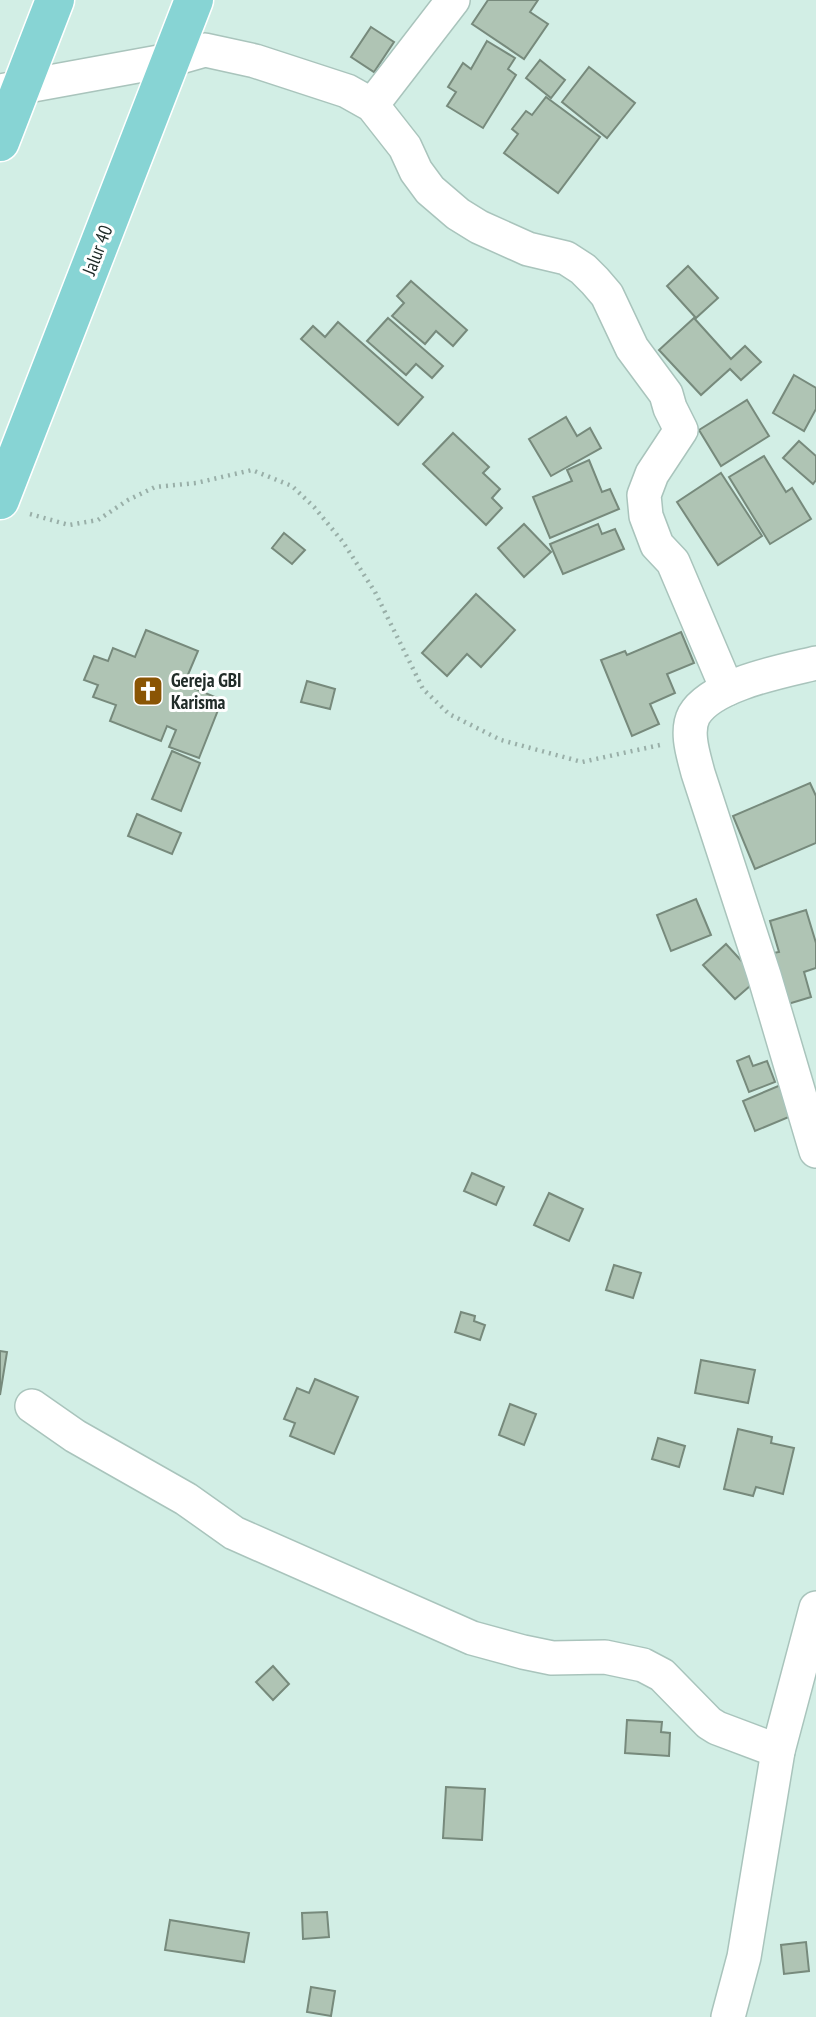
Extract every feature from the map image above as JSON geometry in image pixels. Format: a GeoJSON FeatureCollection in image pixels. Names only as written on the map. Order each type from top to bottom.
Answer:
{"type":"FeatureCollection","features":[{"type":"Feature","properties":{"kind":"highway"},"geometry":{"type":"LineString","coordinates":[[0,142],[11,89],[55,0]]}},
{"type":"Feature","properties":{"kind":"highway","name":"Jalur 40"},"geometry":{"type":"LineString","coordinates":[[11,506],[170,60],[194,0]]}},
{"type":"Feature","properties":{"kind":"street"},"geometry":{"type":"LineString","coordinates":[[372,105],[453,0]]}},
{"type":"Feature","properties":{"kind":"street"},"geometry":{"type":"LineString","coordinates":[[11,89],[170,60],[205,50],[243,58],[347,91],[372,105],[405,148],[416,171],[443,202],[479,227],[528,248],[566,258],[583,269],[607,295],[632,348],[666,394],[681,430],[652,474],[644,495],[646,516],[657,545],[673,562],[727,689]]}},
{"type":"Feature","properties":{"kind":"street"},"geometry":{"type":"LineString","coordinates":[[816,663],[727,689],[708,701],[693,716],[691,738],[698,774],[764,975],[816,1151]]}},
{"type":"Feature","properties":{"kind":"street"},"geometry":{"type":"LineString","coordinates":[[32,1406],[75,1436],[186,1499],[234,1533],[472,1638],[552,1658],[605,1657],[643,1665],[663,1675],[709,1723],[778,1751]]}},
{"type":"Feature","properties":{"kind":"street"},"geometry":{"type":"LineString","coordinates":[[728,2017],[744,1957],[778,1751],[816,1608]]}},
{"type":"Feature","properties":{"kind":"path"},"geometry":{"type":"LineString","coordinates":[[11,506],[69,525],[98,520],[128,500],[155,487],[196,483],[252,470],[292,486],[314,507],[343,542],[375,592],[423,689],[449,714],[501,740],[582,762],[691,738]]}},
{"type":"Feature","properties":{"kind":"building"},"geometry":{"type":"Polygon","coordinates":[[[488,0],[538,0],[530,12],[548,24],[524,59],[472,24],[488,0]]]}},
{"type":"Feature","properties":{"kind":"building"},"geometry":{"type":"Polygon","coordinates":[[[371,27],[394,42],[374,72],[351,57],[371,27]]]}},
{"type":"Feature","properties":{"kind":"building"},"geometry":{"type":"Polygon","coordinates":[[[487,41],[515,58],[508,69],[516,75],[483,128],[447,106],[456,92],[448,87],[463,63],[471,69],[487,41]]]}},
{"type":"Feature","properties":{"kind":"building"},"geometry":{"type":"Polygon","coordinates":[[[540,60],[565,80],[551,98],[526,78],[540,60]]]}},
{"type":"Feature","properties":{"kind":"building"},"geometry":{"type":"Polygon","coordinates":[[[589,67],[635,103],[607,138],[562,102],[589,67]]]}},
{"type":"Feature","properties":{"kind":"building"},"geometry":{"type":"Polygon","coordinates":[[[546,97],[600,137],[558,193],[504,153],[518,134],[512,129],[526,111],[532,115],[546,97]]]}},
{"type":"Feature","properties":{"kind":"building"},"geometry":{"type":"Polygon","coordinates":[[[688,266],[718,298],[696,318],[667,286],[688,266]]]}},
{"type":"Feature","properties":{"kind":"building"},"geometry":{"type":"Polygon","coordinates":[[[411,281],[467,330],[453,346],[436,331],[425,344],[392,316],[404,303],[397,296],[411,281]]]}},
{"type":"Feature","properties":{"kind":"building"},"geometry":{"type":"Polygon","coordinates":[[[388,318],[443,366],[432,378],[416,364],[406,375],[367,341],[388,318]]]}},
{"type":"Feature","properties":{"kind":"building"},"geometry":{"type":"Polygon","coordinates":[[[694,318],[731,359],[745,346],[761,362],[741,380],[730,369],[701,395],[659,350],[694,318]]]}},
{"type":"Feature","properties":{"kind":"building"},"geometry":{"type":"Polygon","coordinates":[[[338,322],[423,397],[398,425],[301,339],[313,326],[325,337],[338,322]]]}},
{"type":"Feature","properties":{"kind":"building"},"geometry":{"type":"Polygon","coordinates":[[[794,375],[816,388],[816,409],[804,431],[773,413],[794,375]]]}},
{"type":"Feature","properties":{"kind":"building"},"geometry":{"type":"Polygon","coordinates":[[[747,400],[769,436],[721,466],[699,430],[747,400]]]}},
{"type":"Feature","properties":{"kind":"building"},"geometry":{"type":"Polygon","coordinates":[[[566,417],[577,436],[590,428],[601,448],[551,476],[529,439],[566,417]]]}},
{"type":"Feature","properties":{"kind":"building"},"geometry":{"type":"Polygon","coordinates":[[[453,433],[489,467],[483,473],[500,489],[492,498],[502,508],[486,525],[423,464],[453,433]]]}},
{"type":"Feature","properties":{"kind":"building"},"geometry":{"type":"Polygon","coordinates":[[[799,441],[816,456],[816,480],[813,484],[783,458],[799,441]]]}},
{"type":"Feature","properties":{"kind":"building"},"geometry":{"type":"Polygon","coordinates":[[[764,456],[786,492],[792,488],[811,519],[770,544],[729,477],[764,456]]]}},
{"type":"Feature","properties":{"kind":"building"},"geometry":{"type":"Polygon","coordinates":[[[589,460],[602,492],[610,489],[619,509],[550,538],[533,497],[572,481],[567,470],[589,460]]]}},
{"type":"Feature","properties":{"kind":"building"},"geometry":{"type":"Polygon","coordinates":[[[721,473],[762,536],[718,565],[677,502],[721,473]]]}},
{"type":"Feature","properties":{"kind":"building"},"geometry":{"type":"Polygon","coordinates":[[[524,524],[551,552],[524,577],[498,548],[524,524]]]}},
{"type":"Feature","properties":{"kind":"building"},"geometry":{"type":"Polygon","coordinates":[[[598,524],[602,534],[615,529],[624,549],[563,574],[550,544],[598,524]]]}},
{"type":"Feature","properties":{"kind":"building"},"geometry":{"type":"Polygon","coordinates":[[[284,533],[305,550],[292,564],[272,548],[284,533]]]}},
{"type":"Feature","properties":{"kind":"building"},"geometry":{"type":"Polygon","coordinates":[[[476,594],[515,630],[481,667],[467,654],[447,676],[422,653],[476,594]]]}},
{"type":"Feature","properties":{"kind":"building","name":"Gereja GBI Karisma"},"geometry":{"type":"Polygon","coordinates":[[[146,630],[198,651],[184,684],[222,700],[199,758],[169,747],[176,730],[167,726],[161,741],[110,721],[116,705],[93,697],[98,685],[84,680],[94,656],[108,661],[113,648],[135,657],[146,630]]]}},
{"type":"Feature","properties":{"kind":"building"},"geometry":{"type":"Polygon","coordinates":[[[681,632],[694,663],[667,674],[675,693],[650,704],[659,724],[632,736],[601,660],[625,651],[627,655],[681,632]]]}},
{"type":"Feature","properties":{"kind":"building"},"geometry":{"type":"Polygon","coordinates":[[[307,681],[335,689],[330,709],[301,702],[307,681]]]}},
{"type":"Feature","properties":{"kind":"building"},"geometry":{"type":"Polygon","coordinates":[[[172,751],[200,763],[181,811],[152,799],[172,751]]]}},
{"type":"Feature","properties":{"kind":"building"},"geometry":{"type":"Polygon","coordinates":[[[810,783],[816,796],[816,843],[755,869],[733,816],[810,783]]]}},
{"type":"Feature","properties":{"kind":"building"},"geometry":{"type":"Polygon","coordinates":[[[137,814],[181,833],[172,854],[128,836],[137,814]]]}},
{"type":"Feature","properties":{"kind":"building"},"geometry":{"type":"Polygon","coordinates":[[[696,899],[711,935],[671,951],[657,915],[696,899]]]}},
{"type":"Feature","properties":{"kind":"building"},"geometry":{"type":"Polygon","coordinates":[[[806,910],[816,943],[816,968],[804,972],[811,997],[788,1004],[773,953],[779,952],[770,921],[806,910]]]}},
{"type":"Feature","properties":{"kind":"building"},"geometry":{"type":"Polygon","coordinates":[[[726,944],[758,979],[735,999],[703,965],[726,944]]]}},
{"type":"Feature","properties":{"kind":"building"},"geometry":{"type":"Polygon","coordinates":[[[749,1056],[753,1066],[767,1061],[775,1082],[749,1092],[737,1061],[749,1056]]]}},
{"type":"Feature","properties":{"kind":"building"},"geometry":{"type":"Polygon","coordinates":[[[783,1084],[796,1114],[755,1131],[743,1101],[783,1084]]]}},
{"type":"Feature","properties":{"kind":"building"},"geometry":{"type":"Polygon","coordinates":[[[472,1173],[504,1187],[496,1205],[464,1191],[472,1173]]]}},
{"type":"Feature","properties":{"kind":"building"},"geometry":{"type":"Polygon","coordinates":[[[549,1193],[583,1209],[569,1241],[534,1225],[549,1193]]]}},
{"type":"Feature","properties":{"kind":"building"},"geometry":{"type":"Polygon","coordinates":[[[614,1265],[641,1273],[633,1298],[606,1290],[614,1265]]]}},
{"type":"Feature","properties":{"kind":"building"},"geometry":{"type":"Polygon","coordinates":[[[461,1312],[475,1316],[474,1321],[485,1325],[480,1340],[455,1332],[461,1312]]]}},
{"type":"Feature","properties":{"kind":"building"},"geometry":{"type":"Polygon","coordinates":[[[0,1351],[7,1352],[0,1395],[0,1351]]]}},
{"type":"Feature","properties":{"kind":"building"},"geometry":{"type":"Polygon","coordinates":[[[701,1360],[755,1370],[748,1403],[695,1393],[701,1360]]]}},
{"type":"Feature","properties":{"kind":"building"},"geometry":{"type":"Polygon","coordinates":[[[315,1379],[358,1397],[334,1454],[290,1436],[295,1423],[284,1419],[297,1388],[309,1393],[315,1379]]]}},
{"type":"Feature","properties":{"kind":"building"},"geometry":{"type":"Polygon","coordinates":[[[510,1404],[536,1414],[524,1445],[499,1435],[510,1404]]]}},
{"type":"Feature","properties":{"kind":"building"},"geometry":{"type":"Polygon","coordinates":[[[738,1429],[772,1437],[771,1443],[794,1448],[783,1494],[756,1487],[753,1496],[724,1489],[738,1429]]]}},
{"type":"Feature","properties":{"kind":"building"},"geometry":{"type":"Polygon","coordinates":[[[658,1438],[685,1446],[679,1467],[652,1459],[658,1438]]]}},
{"type":"Feature","properties":{"kind":"building"},"geometry":{"type":"Polygon","coordinates":[[[273,1666],[289,1684],[273,1700],[256,1682],[273,1666]]]}},
{"type":"Feature","properties":{"kind":"building"},"geometry":{"type":"Polygon","coordinates":[[[627,1720],[662,1722],[661,1732],[670,1733],[669,1756],[625,1753],[627,1720]]]}},
{"type":"Feature","properties":{"kind":"building"},"geometry":{"type":"Polygon","coordinates":[[[446,1787],[485,1789],[482,1840],[443,1838],[446,1787]]]}},
{"type":"Feature","properties":{"kind":"building"},"geometry":{"type":"Polygon","coordinates":[[[327,1912],[329,1937],[303,1939],[302,1913],[327,1912]]]}},
{"type":"Feature","properties":{"kind":"building"},"geometry":{"type":"Polygon","coordinates":[[[170,1920],[249,1933],[244,1962],[165,1950],[170,1920]]]}},
{"type":"Feature","properties":{"kind":"building"},"geometry":{"type":"Polygon","coordinates":[[[806,1942],[809,1971],[784,1974],[781,1945],[806,1942]]]}},
{"type":"Feature","properties":{"kind":"building"},"geometry":{"type":"Polygon","coordinates":[[[311,1987],[335,1991],[331,2016],[307,2012],[311,1987]]]}},
{"type":"Feature","properties":{"kind":"place","name":"Gereja GBI Karisma"},"geometry":{"type":"Point","coordinates":[148,691]}}]}
